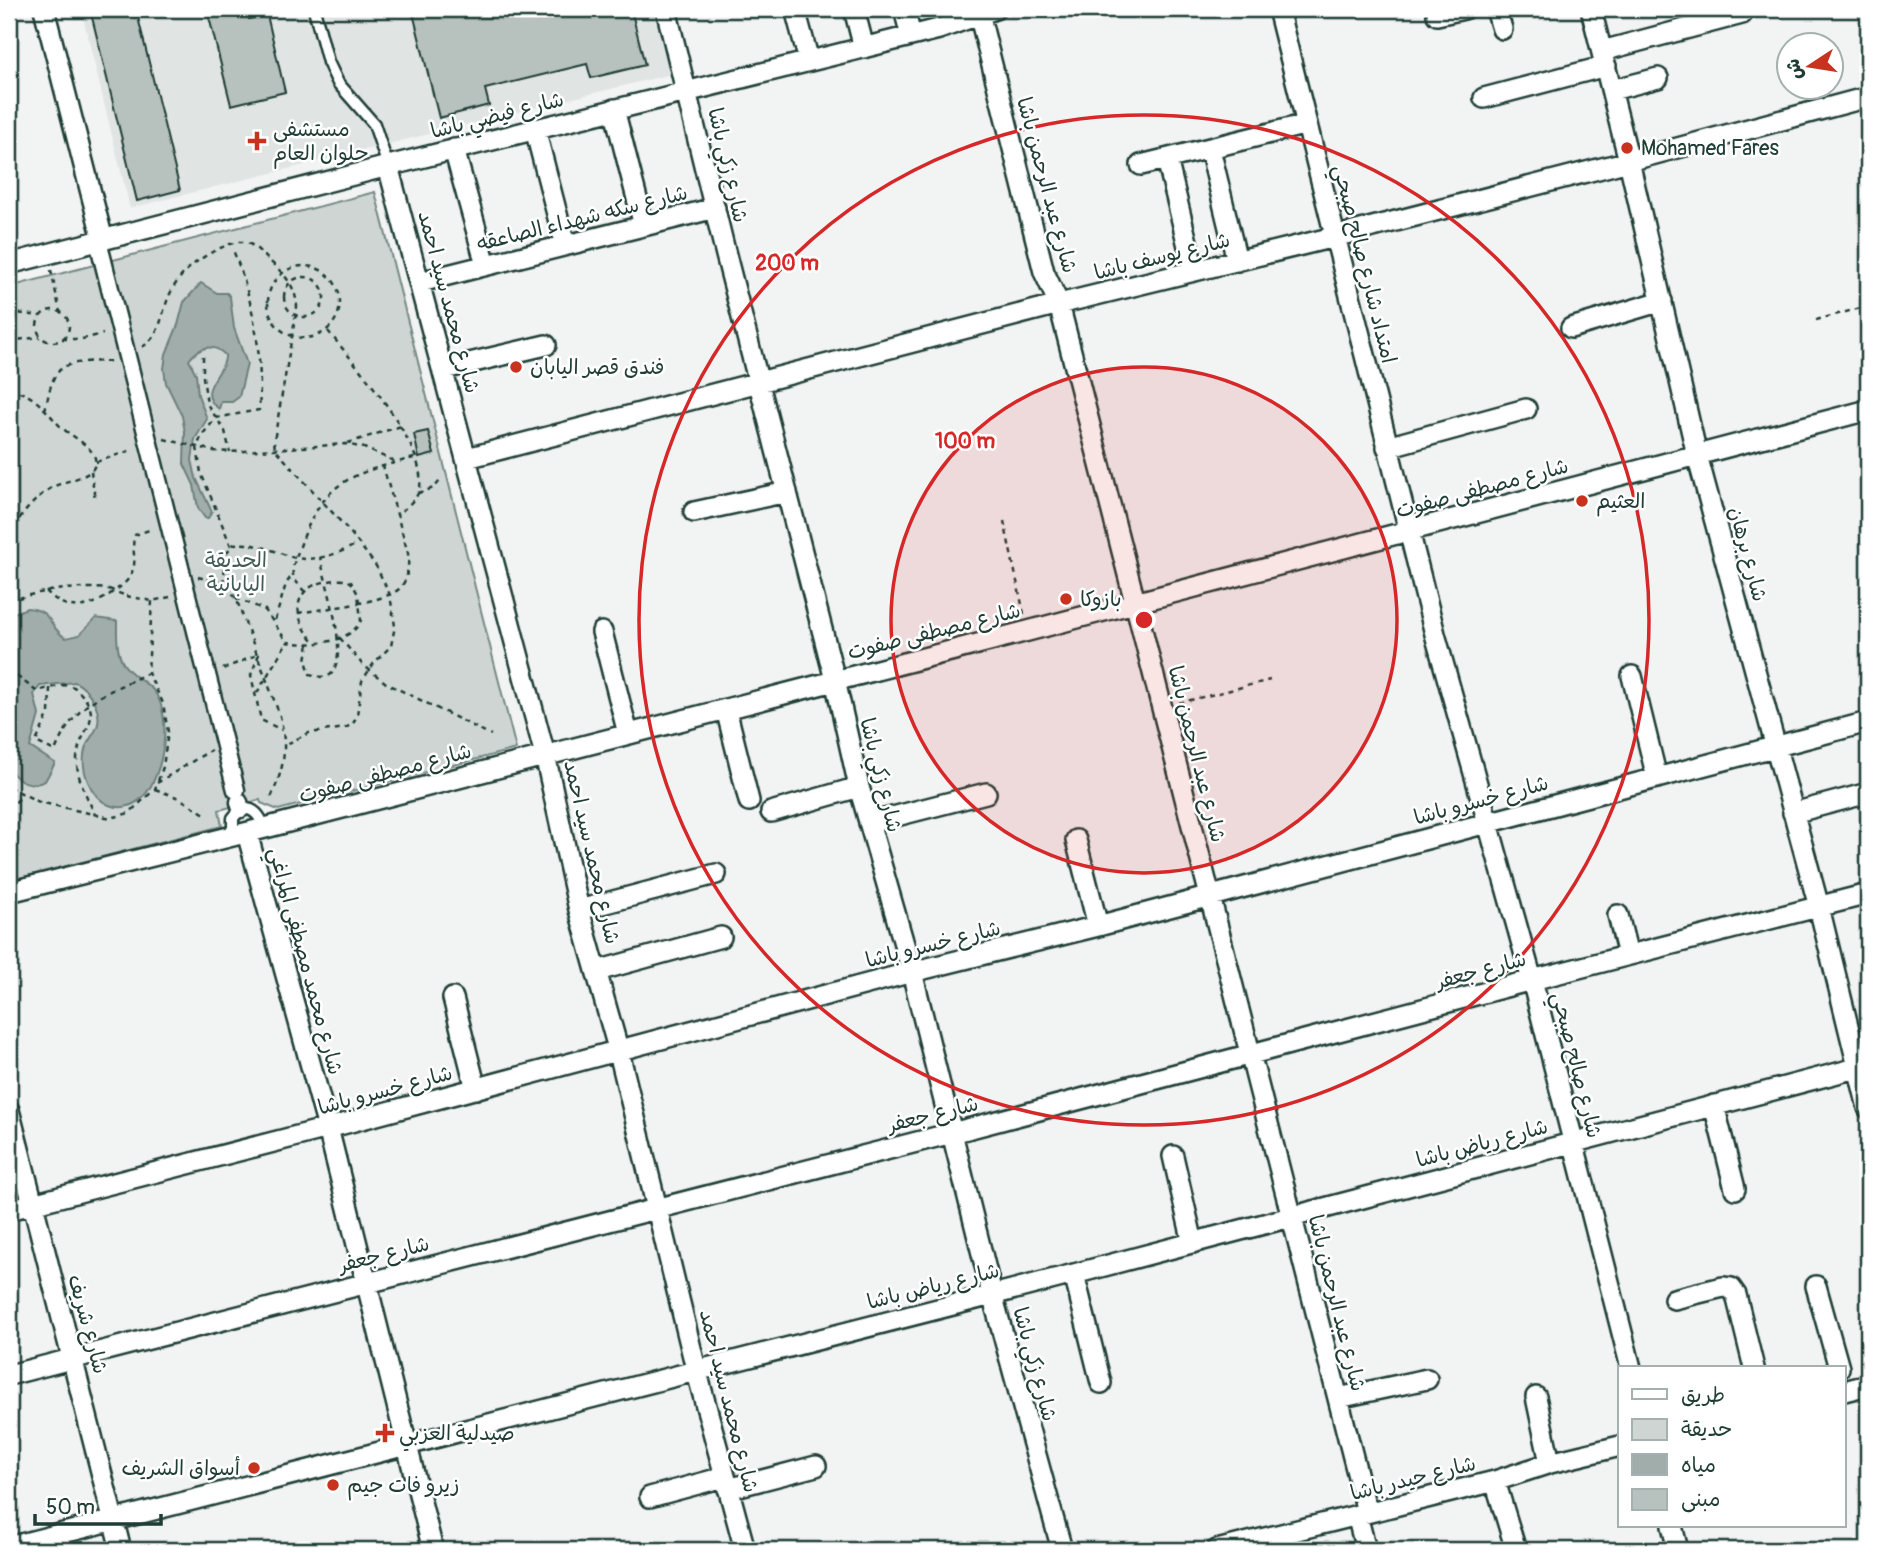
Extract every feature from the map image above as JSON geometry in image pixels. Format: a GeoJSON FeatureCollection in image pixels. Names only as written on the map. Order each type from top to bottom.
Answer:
{"type":"FeatureCollection","features":[{"type":"Feature","properties":{"kind":"street"},"geometry":{"type":"LineString","coordinates":[[44,9],[120,329],[239,800]]}},
{"type":"Feature","properties":{"kind":"street","name":"شارع زكي باشا"},"geometry":{"type":"LineString","coordinates":[[666,9],[835,680],[859,787],[912,972],[992,1294],[1062,1550]]}},
{"type":"Feature","properties":{"kind":"street"},"geometry":{"type":"LineString","coordinates":[[795,9],[809,61]]}},
{"type":"Feature","properties":{"kind":"street"},"geometry":{"type":"LineString","coordinates":[[854,9],[864,48]]}},
{"type":"Feature","properties":{"kind":"street"},"geometry":{"type":"LineString","coordinates":[[904,9],[911,36]]}},
{"type":"Feature","properties":{"kind":"street","name":"امتداد شارع صالح صبحي"},"geometry":{"type":"LineString","coordinates":[[1278,9],[1410,530]]}},
{"type":"Feature","properties":{"kind":"street"},"geometry":{"type":"LineString","coordinates":[[1437,15],[1464,9]]}},
{"type":"Feature","properties":{"kind":"street"},"geometry":{"type":"LineString","coordinates":[[1496,9],[1502,29]]}},
{"type":"Feature","properties":{"kind":"street","name":"شارع برهان"},"geometry":{"type":"LineString","coordinates":[[1591,9],[1697,455],[1863,1066],[1868,1108]]}},
{"type":"Feature","properties":{"kind":"street","name":"شارع فيضي باشا"},"geometry":{"type":"LineString","coordinates":[[9,264],[454,149],[911,36],[985,11]]}},
{"type":"Feature","properties":{"kind":"street","name":"شارع عبد الرحمن باشا"},"geometry":{"type":"LineString","coordinates":[[985,11],[1044,272],[1059,304],[1338,1398],[1362,1513],[1366,1550]]}},
{"type":"Feature","properties":{"kind":"street"},"geometry":{"type":"LineString","coordinates":[[1484,98],[1742,14]]}},
{"type":"Feature","properties":{"kind":"street"},"geometry":{"type":"LineString","coordinates":[[1612,90],[1658,78]]}},
{"type":"Feature","properties":{"kind":"street","name":"شارع يوسف باشا"},"geometry":{"type":"LineString","coordinates":[[467,458],[1059,304],[1629,161],[1868,97]]}},
{"type":"Feature","properties":{"kind":"street"},"geometry":{"type":"LineString","coordinates":[[614,109],[643,226]]}},
{"type":"Feature","properties":{"kind":"street"},"geometry":{"type":"LineString","coordinates":[[1141,166],[1307,124]]}},
{"type":"Feature","properties":{"kind":"street"},"geometry":{"type":"LineString","coordinates":[[535,129],[565,246]]}},
{"type":"Feature","properties":{"kind":"street"},"geometry":{"type":"LineString","coordinates":[[454,149],[486,265]]}},
{"type":"Feature","properties":{"kind":"street"},"geometry":{"type":"LineString","coordinates":[[1210,149],[1237,261]]}},
{"type":"Feature","properties":{"kind":"street"},"geometry":{"type":"LineString","coordinates":[[1167,159],[1194,271]]}},
{"type":"Feature","properties":{"kind":"street","name":"شارع محمد سيد احمد"},"geometry":{"type":"LineString","coordinates":[[388,166],[545,755],[579,909],[619,1052],[696,1369],[745,1550]]}},
{"type":"Feature","properties":{"kind":"street","name":"شارع سكه شهداء الصاعقه"},"geometry":{"type":"LineString","coordinates":[[420,282],[715,208]]}},
{"type":"Feature","properties":{"kind":"street"},"geometry":{"type":"LineString","coordinates":[[1571,328],[1662,301]]}},
{"type":"Feature","properties":{"kind":"street"},"geometry":{"type":"LineString","coordinates":[[444,369],[546,345]]}},
{"type":"Feature","properties":{"kind":"street"},"geometry":{"type":"LineString","coordinates":[[1387,447],[1526,409]]}},
{"type":"Feature","properties":{"kind":"street","name":"شارع مصطفى صفوت"},"geometry":{"type":"LineString","coordinates":[[9,892],[1136,603],[1868,410]]}},
{"type":"Feature","properties":{"kind":"street"},"geometry":{"type":"LineString","coordinates":[[694,512],[787,492]]}},
{"type":"Feature","properties":{"kind":"street","name":"شارع صالح صبحي"},"geometry":{"type":"LineString","coordinates":[[1410,530],[1435,634],[1532,980],[1630,1366]]}},
{"type":"Feature","properties":{"kind":"street"},"geometry":{"type":"LineString","coordinates":[[602,632],[628,734]]}},
{"type":"Feature","properties":{"kind":"street"},"geometry":{"type":"LineString","coordinates":[[1632,676],[1657,778]]}},
{"type":"Feature","properties":{"kind":"street"},"geometry":{"type":"LineString","coordinates":[[726,709],[749,801]]}},
{"type":"Feature","properties":{"kind":"street","name":"شارع خسرو باشا"},"geometry":{"type":"LineString","coordinates":[[9,1210],[1868,722]]}},
{"type":"Feature","properties":{"kind":"street"},"geometry":{"type":"LineString","coordinates":[[771,812],[859,787]]}},
{"type":"Feature","properties":{"kind":"street"},"geometry":{"type":"LineString","coordinates":[[869,823],[986,793]]}},
{"type":"Feature","properties":{"kind":"street"},"geometry":{"type":"LineString","coordinates":[[1793,813],[1868,793]]}},
{"type":"Feature","properties":{"kind":"street","name":"شارع محمد مصطفى المراغي"},"geometry":{"type":"LineString","coordinates":[[248,832],[328,1128],[433,1550]]}},
{"type":"Feature","properties":{"kind":"street"},"geometry":{"type":"LineString","coordinates":[[1076,839],[1098,926]]}},
{"type":"Feature","properties":{"kind":"street"},"geometry":{"type":"LineString","coordinates":[[579,909],[716,874]]}},
{"type":"Feature","properties":{"kind":"street","name":"شارع جعفر"},"geometry":{"type":"LineString","coordinates":[[9,1375],[1868,894]]}},
{"type":"Feature","properties":{"kind":"street"},"geometry":{"type":"LineString","coordinates":[[1618,915],[1628,955]]}},
{"type":"Feature","properties":{"kind":"street"},"geometry":{"type":"LineString","coordinates":[[597,971],[721,937]]}},
{"type":"Feature","properties":{"kind":"street"},"geometry":{"type":"LineString","coordinates":[[453,998],[476,1089]]}},
{"type":"Feature","properties":{"kind":"street","name":"شارع رياض باشا"},"geometry":{"type":"LineString","coordinates":[[9,1547],[1074,1274],[1863,1066]]}},
{"type":"Feature","properties":{"kind":"street"},"geometry":{"type":"LineString","coordinates":[[1714,1105],[1735,1189]]}},
{"type":"Feature","properties":{"kind":"street","name":"شارع شريف"},"geometry":{"type":"LineString","coordinates":[[9,1110],[121,1550]]}},
{"type":"Feature","properties":{"kind":"street"},"geometry":{"type":"LineString","coordinates":[[1173,1156],[1193,1243]]}},
{"type":"Feature","properties":{"kind":"street"},"geometry":{"type":"LineString","coordinates":[[1074,1274],[1101,1383]]}},
{"type":"Feature","properties":{"kind":"street"},"geometry":{"type":"LineString","coordinates":[[1816,1286],[1838,1366]]}},
{"type":"Feature","properties":{"kind":"street"},"geometry":{"type":"LineString","coordinates":[[1674,1299],[1723,1287],[1731,1288],[1736,1295],[1754,1366]]}},
{"type":"Feature","properties":{"kind":"street"},"geometry":{"type":"LineString","coordinates":[[1338,1398],[1427,1379]]}},
{"type":"Feature","properties":{"kind":"street"},"geometry":{"type":"LineString","coordinates":[[1846,1389],[1868,1385]]}},
{"type":"Feature","properties":{"kind":"street"},"geometry":{"type":"LineString","coordinates":[[1536,1397],[1550,1463]]}},
{"type":"Feature","properties":{"kind":"street","name":"شارع حيدر باشا"},"geometry":{"type":"LineString","coordinates":[[1217,1550],[1495,1481],[1550,1463],[1618,1446]]}},
{"type":"Feature","properties":{"kind":"street"},"geometry":{"type":"LineString","coordinates":[[650,1497],[816,1466]]}},
{"type":"Feature","properties":{"kind":"street"},"geometry":{"type":"LineString","coordinates":[[1495,1481],[1516,1550]]}},
{"type":"Feature","properties":{"kind":"street"},"geometry":{"type":"LineString","coordinates":[[1672,1528],[1678,1550]]}},
{"type":"Feature","properties":{"kind":"lane"},"geometry":{"type":"LineString","coordinates":[[314,9],[328,62],[338,83],[374,124],[388,166]]}},
{"type":"Feature","properties":{"kind":"lane"},"geometry":{"type":"LineString","coordinates":[[239,800],[255,812],[248,832],[233,818],[239,800]]}},
{"type":"Feature","properties":{"kind":"path"},"geometry":{"type":"LineString","coordinates":[[45,410],[55,376],[61,369],[69,365],[127,357],[154,337],[169,297],[181,275],[197,260],[236,241],[245,241],[290,282],[296,298],[295,315],[274,440],[275,449],[296,470],[376,566],[390,595],[395,626],[391,646],[368,670],[360,687],[357,715],[352,724],[345,728],[309,733],[285,745]]}},
{"type":"Feature","properties":{"kind":"path"},"geometry":{"type":"LineString","coordinates":[[231,546],[201,473],[196,446],[216,418],[259,410],[261,369],[256,328],[247,288],[233,250]]}},
{"type":"Feature","properties":{"kind":"path"},"geometry":{"type":"LineString","coordinates":[[315,267],[333,280],[340,301],[339,312],[327,330],[309,338],[292,335],[281,329],[269,311],[270,290],[283,273],[293,268],[315,267]]}},
{"type":"Feature","properties":{"kind":"path"},"geometry":{"type":"LineString","coordinates":[[52,276],[60,312],[69,325],[62,340]]}},
{"type":"Feature","properties":{"kind":"path"},"geometry":{"type":"LineString","coordinates":[[300,277],[310,277],[320,283],[324,293],[323,304],[316,313],[306,317],[295,315],[288,309],[284,300],[285,290],[290,282],[300,277]]}},
{"type":"Feature","properties":{"kind":"path"},"geometry":{"type":"LineString","coordinates":[[1816,320],[1868,306]]}},
{"type":"Feature","properties":{"kind":"path"},"geometry":{"type":"LineString","coordinates":[[9,312],[40,316],[49,310],[60,312]]}},
{"type":"Feature","properties":{"kind":"path"},"geometry":{"type":"LineString","coordinates":[[40,316],[37,327],[41,337]]}},
{"type":"Feature","properties":{"kind":"path"},"geometry":{"type":"LineString","coordinates":[[9,341],[41,337],[51,342],[82,339],[120,329]]}},
{"type":"Feature","properties":{"kind":"path"},"geometry":{"type":"LineString","coordinates":[[327,330],[401,426],[415,458],[420,482],[418,493]]}},
{"type":"Feature","properties":{"kind":"path"},"geometry":{"type":"LineString","coordinates":[[203,356],[205,400],[225,432],[230,452]]}},
{"type":"Feature","properties":{"kind":"path"},"geometry":{"type":"LineString","coordinates":[[9,390],[29,395],[65,431],[92,453],[96,462]]}},
{"type":"Feature","properties":{"kind":"path"},"geometry":{"type":"LineString","coordinates":[[165,440],[230,452],[346,444],[401,426]]}},
{"type":"Feature","properties":{"kind":"path"},"geometry":{"type":"LineString","coordinates":[[95,499],[91,471],[96,462],[149,444]]}},
{"type":"Feature","properties":{"kind":"path"},"geometry":{"type":"LineString","coordinates":[[346,444],[364,448],[396,462]]}},
{"type":"Feature","properties":{"kind":"path"},"geometry":{"type":"LineString","coordinates":[[275,621],[309,523],[322,501],[345,481],[383,466],[415,458]]}},
{"type":"Feature","properties":{"kind":"path"},"geometry":{"type":"LineString","coordinates":[[298,613],[390,595],[403,584],[409,562],[383,466]]}},
{"type":"Feature","properties":{"kind":"path"},"geometry":{"type":"LineString","coordinates":[[9,531],[41,495],[91,471]]}},
{"type":"Feature","properties":{"kind":"path"},"geometry":{"type":"LineString","coordinates":[[398,514],[418,493],[434,488],[440,481]]}},
{"type":"Feature","properties":{"kind":"path"},"geometry":{"type":"LineString","coordinates":[[1004,521],[1028,631]]}},
{"type":"Feature","properties":{"kind":"path"},"geometry":{"type":"LineString","coordinates":[[46,591],[52,598],[70,607],[96,603],[128,580],[135,562],[133,539],[143,530]]}},
{"type":"Feature","properties":{"kind":"path"},"geometry":{"type":"LineString","coordinates":[[223,583],[227,552],[231,546],[238,543],[266,548],[296,558],[341,552],[359,543]]}},
{"type":"Feature","properties":{"kind":"path"},"geometry":{"type":"LineString","coordinates":[[309,643],[307,669],[313,676],[326,676],[333,672],[338,664],[339,639],[320,556]]}},
{"type":"Feature","properties":{"kind":"path"},"geometry":{"type":"LineString","coordinates":[[292,575],[305,592]]}},
{"type":"Feature","properties":{"kind":"path"},"geometry":{"type":"LineString","coordinates":[[9,601],[69,588],[109,589],[126,596],[152,601],[203,577],[223,583],[236,598],[259,654],[284,730],[283,769],[270,800]]}},
{"type":"Feature","properties":{"kind":"path"},"geometry":{"type":"LineString","coordinates":[[287,642],[309,643],[339,639],[351,632],[359,624],[362,615],[360,602],[351,582],[343,579],[326,582],[314,585],[305,592],[298,613],[301,625],[315,642]]}},
{"type":"Feature","properties":{"kind":"path"},"geometry":{"type":"LineString","coordinates":[[236,598],[261,607],[275,621],[287,642]]}},
{"type":"Feature","properties":{"kind":"path"},"geometry":{"type":"LineString","coordinates":[[9,787],[48,805],[111,818],[129,813],[155,789],[166,750],[167,716],[148,673],[152,601]]}},
{"type":"Feature","properties":{"kind":"path"},"geometry":{"type":"LineString","coordinates":[[339,639],[368,670],[407,695],[491,735]]}},
{"type":"Feature","properties":{"kind":"path"},"geometry":{"type":"LineString","coordinates":[[255,695],[287,642]]}},
{"type":"Feature","properties":{"kind":"path"},"geometry":{"type":"LineString","coordinates":[[206,672],[233,666],[259,654]]}},
{"type":"Feature","properties":{"kind":"path"},"geometry":{"type":"LineString","coordinates":[[259,654],[251,675],[261,720],[284,730]]}},
{"type":"Feature","properties":{"kind":"path"},"geometry":{"type":"LineString","coordinates":[[9,670],[32,690],[74,687],[87,704],[92,717],[79,744],[77,762],[95,815]]}},
{"type":"Feature","properties":{"kind":"path"},"geometry":{"type":"LineString","coordinates":[[50,688],[49,713],[36,742],[55,751],[68,726],[87,704],[148,673]]}},
{"type":"Feature","properties":{"kind":"path"},"geometry":{"type":"LineString","coordinates":[[1162,707],[1270,680]]}},
{"type":"Feature","properties":{"kind":"path"},"geometry":{"type":"LineString","coordinates":[[157,783],[224,741]]}},
{"type":"Feature","properties":{"kind":"path"},"geometry":{"type":"LineString","coordinates":[[155,789],[180,798],[205,814]]}},
{"type":"Feature","properties":{"kind":"path"},"geometry":{"type":"LineString","coordinates":[[9,810],[22,795]]}},
{"type":"Feature","properties":{"kind":"shaded area","name":"مستشفى حلوان العام"},"geometry":{"type":"Polygon","coordinates":[[[81,9],[655,9],[671,74],[130,208],[81,9]]]}},
{"type":"Feature","properties":{"kind":"green space","name":"الحديقة اليابانية"},"geometry":{"type":"Polygon","coordinates":[[[375,192],[516,749],[278,810],[261,803],[260,800],[231,803],[231,807],[219,810],[222,826],[9,881],[9,287],[375,192]]]}},
{"type":"Feature","properties":{"kind":"water"},"geometry":{"type":"Polygon","coordinates":[[[201,283],[217,293],[227,293],[230,297],[234,328],[247,364],[239,397],[232,402],[221,402],[219,409],[209,395],[225,355],[211,347],[202,349],[189,360],[196,374],[198,395],[207,419],[195,439],[192,460],[196,478],[212,512],[208,518],[205,518],[198,508],[194,485],[184,464],[185,432],[182,416],[166,383],[164,369],[166,354],[184,302],[201,283]]]}},
{"type":"Feature","properties":{"kind":"water"},"geometry":{"type":"Polygon","coordinates":[[[27,608],[42,612],[66,638],[79,635],[96,618],[117,621],[118,648],[123,663],[154,691],[163,715],[161,760],[150,787],[136,803],[123,807],[109,805],[97,796],[88,782],[84,757],[86,747],[97,727],[98,714],[90,695],[75,682],[40,686],[34,694],[39,715],[30,747],[55,763],[45,781],[36,784],[26,782],[11,771],[9,615],[27,608]]]}},
{"type":"Feature","properties":{"kind":"building"},"geometry":{"type":"Polygon","coordinates":[[[90,9],[136,9],[180,190],[137,201],[90,9]]]}},
{"type":"Feature","properties":{"kind":"building"},"geometry":{"type":"Polygon","coordinates":[[[207,9],[246,9],[249,19],[267,15],[285,92],[231,105],[207,9]]]}},
{"type":"Feature","properties":{"kind":"building"},"geometry":{"type":"Polygon","coordinates":[[[412,9],[631,9],[645,65],[591,78],[587,64],[485,89],[489,105],[439,118],[412,9]]]}},
{"type":"Feature","properties":{"kind":"building"},"geometry":{"type":"Polygon","coordinates":[[[428,431],[434,454],[419,458],[414,434],[428,431]]]}},
{"type":"Feature","properties":{"kind":"place","name":"مستشفى حلوان العام"},"geometry":{"type":"Point","coordinates":[257,141]}},
{"type":"Feature","properties":{"kind":"place","name":"Mohamed Fares"},"geometry":{"type":"Point","coordinates":[1627,148]}},
{"type":"Feature","properties":{"kind":"place","name":"فندق قصر اليابان"},"geometry":{"type":"Point","coordinates":[516,367]}},
{"type":"Feature","properties":{"kind":"place","name":"العثيم"},"geometry":{"type":"Point","coordinates":[1582,501]}},
{"type":"Feature","properties":{"kind":"place","name":"بازوكا"},"geometry":{"type":"Point","coordinates":[1066,599]}},
{"type":"Feature","properties":{"kind":"place","name":"صيدلية العزبي"},"geometry":{"type":"Point","coordinates":[385,1433]}},
{"type":"Feature","properties":{"kind":"place","name":"أسواق الشريف"},"geometry":{"type":"Point","coordinates":[254,1468]}},
{"type":"Feature","properties":{"kind":"place","name":"زيرو فات جيم"},"geometry":{"type":"Point","coordinates":[333,1485]}}]}
